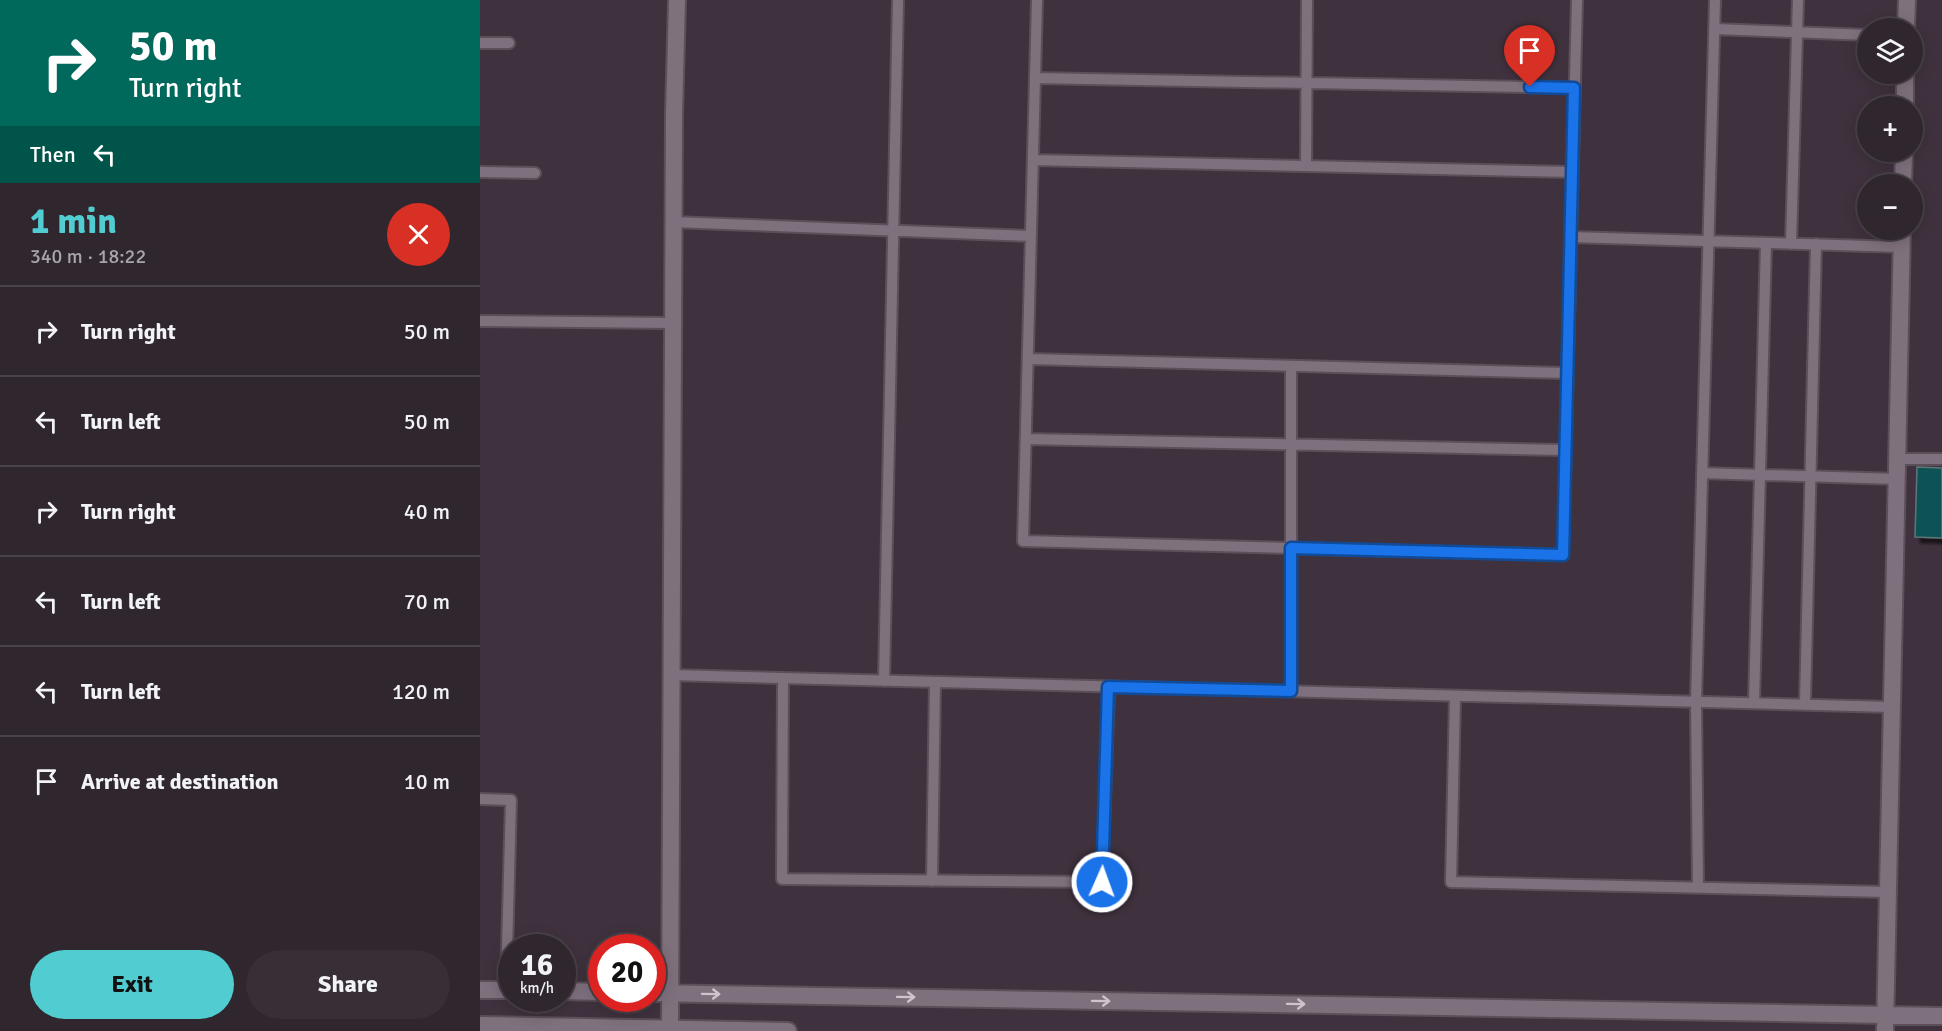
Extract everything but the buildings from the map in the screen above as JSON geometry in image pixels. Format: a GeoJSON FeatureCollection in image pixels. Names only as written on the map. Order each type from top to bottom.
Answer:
{"type":"FeatureCollection","features":[{"type":"Feature","properties":{"kind":"street"},"geometry":{"type":"LineString","coordinates":[[670,1030],[673,222],[677,0]]}},
{"type":"Feature","properties":{"kind":"street"},"geometry":{"type":"LineString","coordinates":[[1906,18],[1907,0]]}},
{"type":"Feature","properties":{"kind":"street"},"geometry":{"type":"LineString","coordinates":[[1885,1023],[1902,240]]}},
{"type":"Feature","properties":{"kind":"street"},"geometry":{"type":"LineString","coordinates":[[480,990],[498,990]]}},
{"type":"Feature","properties":{"kind":"street"},"geometry":{"type":"LineString","coordinates":[[666,993],[1885,1023],[1942,1016]]}},
{"type":"Feature","properties":{"kind":"street"},"geometry":{"type":"LineString","coordinates":[[480,1025],[788,1031]]}},
{"type":"Feature","properties":{"kind":"lane"},"geometry":{"type":"LineString","coordinates":[[884,681],[898,0]]}},
{"type":"Feature","properties":{"kind":"lane"},"geometry":{"type":"LineString","coordinates":[[1037,0],[1023,541],[1563,555],[1577,0]]}},
{"type":"Feature","properties":{"kind":"lane"},"geometry":{"type":"LineString","coordinates":[[1306,166],[1307,0]]}},
{"type":"Feature","properties":{"kind":"lane"},"geometry":{"type":"LineString","coordinates":[[1698,888],[1696,702],[1715,0]]}},
{"type":"Feature","properties":{"kind":"lane"},"geometry":{"type":"LineString","coordinates":[[1791,244],[1798,0]]}},
{"type":"Feature","properties":{"kind":"lane"},"geometry":{"type":"LineString","coordinates":[[1714,29],[1857,35]]}},
{"type":"Feature","properties":{"kind":"lane"},"geometry":{"type":"LineString","coordinates":[[480,43],[509,44]]}},
{"type":"Feature","properties":{"kind":"lane"},"geometry":{"type":"LineString","coordinates":[[1035,78],[1574,88]]}},
{"type":"Feature","properties":{"kind":"lane"},"geometry":{"type":"LineString","coordinates":[[1033,160],[1572,172]]}},
{"type":"Feature","properties":{"kind":"lane"},"geometry":{"type":"LineString","coordinates":[[480,172],[535,173]]}},
{"type":"Feature","properties":{"kind":"lane"},"geometry":{"type":"LineString","coordinates":[[673,222],[1031,236]]}},
{"type":"Feature","properties":{"kind":"lane"},"geometry":{"type":"LineString","coordinates":[[1570,237],[1902,247]]}},
{"type":"Feature","properties":{"kind":"lane"},"geometry":{"type":"LineString","coordinates":[[1754,704],[1766,243]]}},
{"type":"Feature","properties":{"kind":"lane"},"geometry":{"type":"LineString","coordinates":[[1805,704],[1816,244]]}},
{"type":"Feature","properties":{"kind":"lane"},"geometry":{"type":"LineString","coordinates":[[480,321],[673,323]]}},
{"type":"Feature","properties":{"kind":"lane"},"geometry":{"type":"LineString","coordinates":[[1028,359],[1567,373]]}},
{"type":"Feature","properties":{"kind":"lane"},"geometry":{"type":"LineString","coordinates":[[1291,366],[1291,691]]}},
{"type":"Feature","properties":{"kind":"lane"},"geometry":{"type":"LineString","coordinates":[[1026,439],[1565,450]]}},
{"type":"Feature","properties":{"kind":"lane"},"geometry":{"type":"LineString","coordinates":[[1897,459],[1942,459]]}},
{"type":"Feature","properties":{"kind":"lane"},"geometry":{"type":"LineString","coordinates":[[1702,473],[1897,479]]}},
{"type":"Feature","properties":{"kind":"lane"},"geometry":{"type":"LineString","coordinates":[[671,675],[1892,707]]}},
{"type":"Feature","properties":{"kind":"lane"},"geometry":{"type":"LineString","coordinates":[[783,678],[782,879],[1102,882],[1108,687]]}},
{"type":"Feature","properties":{"kind":"lane"},"geometry":{"type":"LineString","coordinates":[[932,880],[935,682]]}},
{"type":"Feature","properties":{"kind":"lane"},"geometry":{"type":"LineString","coordinates":[[1455,696],[1451,882],[1888,892]]}},
{"type":"Feature","properties":{"kind":"lane"},"geometry":{"type":"LineString","coordinates":[[480,799],[511,800],[510,934]]}},
{"type":"Feature","properties":{"kind":"route"},"geometry":{"type":"LineString","coordinates":[[1102,882],[1108,687],[1291,691],[1291,548],[1563,555],[1574,88],[1530,87]]}}]}
